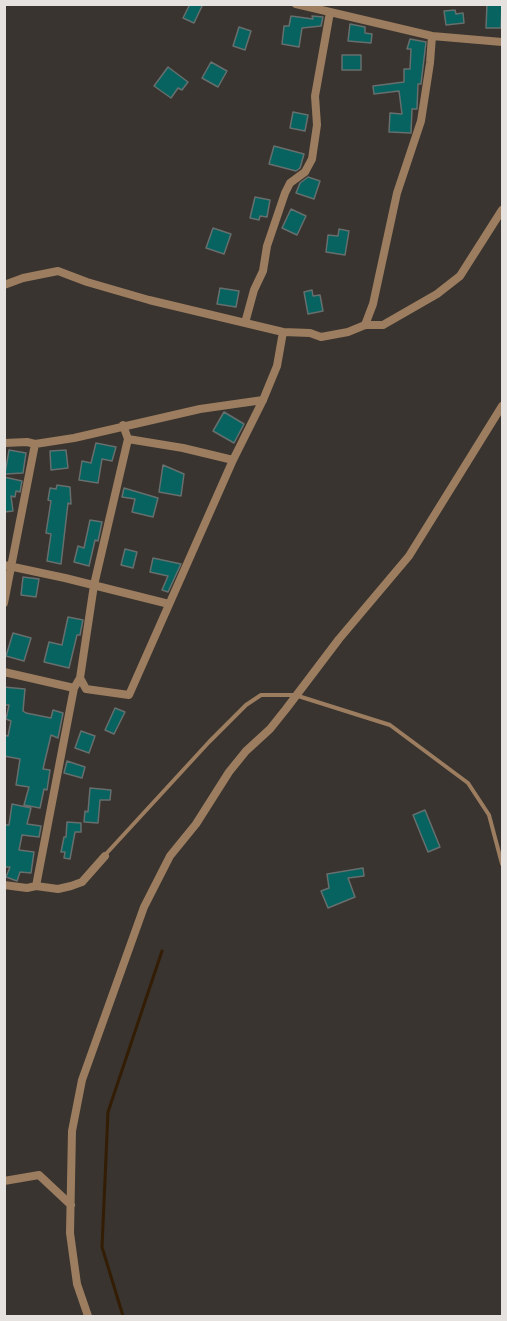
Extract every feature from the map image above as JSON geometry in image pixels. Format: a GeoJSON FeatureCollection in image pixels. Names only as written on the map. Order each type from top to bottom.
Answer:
{"type":"FeatureCollection","features":[{"type":"Feature","properties":{"kind":"street"},"geometry":{"type":"LineString","coordinates":[[296,4],[432,36],[502,42]]}},
{"type":"Feature","properties":{"kind":"street"},"geometry":{"type":"LineString","coordinates":[[245,323],[285,194],[290,183],[305,172],[312,159],[317,125],[315,96],[330,12]]}},
{"type":"Feature","properties":{"kind":"street"},"geometry":{"type":"LineString","coordinates":[[365,325],[381,272],[398,193],[421,121],[432,36]]}},
{"type":"Feature","properties":{"kind":"street"},"geometry":{"type":"LineString","coordinates":[[4,285],[23,278],[58,271],[149,300],[283,332],[310,333],[321,338],[348,332],[365,325],[383,325],[437,294],[460,276],[502,210]]}},
{"type":"Feature","properties":{"kind":"street"},"geometry":{"type":"LineString","coordinates":[[80,678],[86,689],[129,695],[233,460],[263,400],[277,366],[283,332]]}},
{"type":"Feature","properties":{"kind":"street"},"geometry":{"type":"LineString","coordinates":[[4,443],[35,444],[74,438],[200,409],[263,400]]}},
{"type":"Feature","properties":{"kind":"street"},"geometry":{"type":"LineString","coordinates":[[88,1317],[77,1284],[70,1233],[72,1131],[82,1080],[144,907],[170,856],[196,824],[229,772],[246,751],[270,729],[339,639],[409,556],[502,406]]}},
{"type":"Feature","properties":{"kind":"street"},"geometry":{"type":"LineString","coordinates":[[36,886],[74,688],[80,678],[94,585],[128,439],[123,425]]}},
{"type":"Feature","properties":{"kind":"street"},"geometry":{"type":"LineString","coordinates":[[128,439],[183,448],[233,460]]}},
{"type":"Feature","properties":{"kind":"street"},"geometry":{"type":"LineString","coordinates":[[4,603],[8,566],[35,444]]}},
{"type":"Feature","properties":{"kind":"street"},"geometry":{"type":"LineString","coordinates":[[8,566],[169,604]]}},
{"type":"Feature","properties":{"kind":"street"},"geometry":{"type":"LineString","coordinates":[[4,672],[74,688]]}},
{"type":"Feature","properties":{"kind":"street"},"geometry":{"type":"LineString","coordinates":[[4,885],[58,889],[82,882],[105,856]]}},
{"type":"Feature","properties":{"kind":"street"},"geometry":{"type":"LineString","coordinates":[[4,1181],[39,1175],[71,1205]]}},
{"type":"Feature","properties":{"kind":"lane"},"geometry":{"type":"LineString","coordinates":[[105,856],[246,705],[261,695],[295,695],[390,724],[468,783],[489,815],[502,864]]}},
{"type":"Feature","properties":{"kind":"building"},"geometry":{"type":"Polygon","coordinates":[[[190,4],[203,4],[194,23],[183,18],[190,4]]]}},
{"type":"Feature","properties":{"kind":"building"},"geometry":{"type":"Polygon","coordinates":[[[487,4],[502,4],[501,28],[486,28],[487,4]]]}},
{"type":"Feature","properties":{"kind":"building"},"geometry":{"type":"Polygon","coordinates":[[[455,10],[456,14],[463,13],[464,23],[446,25],[444,11],[455,10]]]}},
{"type":"Feature","properties":{"kind":"building"},"geometry":{"type":"Polygon","coordinates":[[[291,16],[313,19],[312,16],[323,17],[321,26],[302,28],[299,47],[282,44],[284,26],[289,26],[291,16]]]}},
{"type":"Feature","properties":{"kind":"building"},"geometry":{"type":"Polygon","coordinates":[[[350,24],[365,27],[365,33],[372,34],[371,43],[348,41],[350,24]]]}},
{"type":"Feature","properties":{"kind":"building"},"geometry":{"type":"Polygon","coordinates":[[[239,27],[251,31],[245,50],[233,46],[239,27]]]}},
{"type":"Feature","properties":{"kind":"building"},"geometry":{"type":"Polygon","coordinates":[[[410,39],[426,42],[421,84],[418,84],[417,109],[412,109],[411,133],[389,132],[390,113],[402,114],[399,91],[374,94],[373,86],[404,82],[404,69],[410,69],[411,49],[407,49],[410,39]]]}},
{"type":"Feature","properties":{"kind":"building"},"geometry":{"type":"Polygon","coordinates":[[[342,55],[361,55],[361,70],[342,70],[342,55]]]}},
{"type":"Feature","properties":{"kind":"building"},"geometry":{"type":"Polygon","coordinates":[[[211,62],[227,71],[218,87],[202,78],[211,62]]]}},
{"type":"Feature","properties":{"kind":"building"},"geometry":{"type":"Polygon","coordinates":[[[168,67],[188,82],[182,90],[178,88],[171,98],[154,86],[168,67]]]}},
{"type":"Feature","properties":{"kind":"building"},"geometry":{"type":"Polygon","coordinates":[[[293,112],[308,115],[305,131],[290,128],[293,112]]]}},
{"type":"Feature","properties":{"kind":"building"},"geometry":{"type":"Polygon","coordinates":[[[274,146],[304,154],[300,168],[296,171],[269,164],[274,146]]]}},
{"type":"Feature","properties":{"kind":"building"},"geometry":{"type":"Polygon","coordinates":[[[308,177],[320,181],[314,199],[296,193],[300,183],[308,177]]]}},
{"type":"Feature","properties":{"kind":"building"},"geometry":{"type":"Polygon","coordinates":[[[255,197],[270,200],[267,217],[260,216],[259,220],[250,218],[255,197]]]}},
{"type":"Feature","properties":{"kind":"building"},"geometry":{"type":"Polygon","coordinates":[[[291,209],[306,216],[297,235],[282,228],[291,209]]]}},
{"type":"Feature","properties":{"kind":"building"},"geometry":{"type":"Polygon","coordinates":[[[213,228],[231,234],[224,254],[206,248],[213,228]]]}},
{"type":"Feature","properties":{"kind":"building"},"geometry":{"type":"Polygon","coordinates":[[[339,229],[349,231],[345,255],[326,252],[328,235],[338,236],[339,229]]]}},
{"type":"Feature","properties":{"kind":"building"},"geometry":{"type":"Polygon","coordinates":[[[220,288],[239,291],[236,307],[217,304],[220,288]]]}},
{"type":"Feature","properties":{"kind":"building"},"geometry":{"type":"Polygon","coordinates":[[[312,290],[313,296],[320,295],[323,311],[308,314],[304,292],[312,290]]]}},
{"type":"Feature","properties":{"kind":"building"},"geometry":{"type":"Polygon","coordinates":[[[224,412],[244,424],[234,443],[213,431],[224,412]]]}},
{"type":"Feature","properties":{"kind":"building"},"geometry":{"type":"Polygon","coordinates":[[[96,443],[116,447],[112,461],[102,459],[98,483],[79,480],[82,461],[91,463],[96,443]]]}},
{"type":"Feature","properties":{"kind":"building"},"geometry":{"type":"Polygon","coordinates":[[[9,450],[26,453],[23,473],[5,474],[9,450]]]}},
{"type":"Feature","properties":{"kind":"building"},"geometry":{"type":"Polygon","coordinates":[[[66,450],[68,468],[51,470],[50,451],[66,450]]]}},
{"type":"Feature","properties":{"kind":"building"},"geometry":{"type":"Polygon","coordinates":[[[163,465],[184,474],[181,496],[159,492],[163,465]]]}},
{"type":"Feature","properties":{"kind":"building"},"geometry":{"type":"Polygon","coordinates":[[[4,477],[22,481],[20,492],[16,491],[15,497],[11,496],[13,511],[4,512],[4,477]]]}},
{"type":"Feature","properties":{"kind":"building"},"geometry":{"type":"Polygon","coordinates":[[[57,485],[70,487],[71,504],[68,503],[61,564],[47,561],[51,534],[46,533],[51,501],[48,500],[50,488],[56,489],[57,485]]]}},
{"type":"Feature","properties":{"kind":"building"},"geometry":{"type":"Polygon","coordinates":[[[124,488],[158,498],[153,517],[132,512],[135,499],[122,497],[124,488]]]}},
{"type":"Feature","properties":{"kind":"building"},"geometry":{"type":"Polygon","coordinates":[[[90,520],[102,522],[89,566],[74,562],[78,546],[84,548],[90,520]]]}},
{"type":"Feature","properties":{"kind":"building"},"geometry":{"type":"Polygon","coordinates":[[[125,549],[137,552],[133,568],[121,565],[125,549]]]}},
{"type":"Feature","properties":{"kind":"building"},"geometry":{"type":"Polygon","coordinates":[[[153,558],[181,564],[168,592],[162,590],[168,576],[150,572],[153,558]]]}},
{"type":"Feature","properties":{"kind":"building"},"geometry":{"type":"Polygon","coordinates":[[[23,577],[39,579],[36,597],[21,595],[23,577]]]}},
{"type":"Feature","properties":{"kind":"building"},"geometry":{"type":"Polygon","coordinates":[[[68,617],[83,620],[69,668],[44,662],[49,642],[62,645],[68,617]]]}},
{"type":"Feature","properties":{"kind":"building"},"geometry":{"type":"Polygon","coordinates":[[[13,633],[31,638],[24,661],[6,656],[13,633]]]}},
{"type":"Feature","properties":{"kind":"building"},"geometry":{"type":"Polygon","coordinates":[[[4,687],[25,689],[23,711],[26,713],[51,718],[53,710],[63,713],[58,738],[51,735],[43,769],[50,770],[47,790],[44,789],[40,808],[24,805],[29,787],[16,785],[20,759],[4,756],[4,735],[8,736],[11,721],[6,719],[9,705],[4,705],[4,687]]]}},
{"type":"Feature","properties":{"kind":"building"},"geometry":{"type":"Polygon","coordinates":[[[115,708],[125,712],[114,734],[105,730],[115,708]]]}},
{"type":"Feature","properties":{"kind":"building"},"geometry":{"type":"Polygon","coordinates":[[[81,731],[95,736],[89,753],[75,748],[81,731]]]}},
{"type":"Feature","properties":{"kind":"building"},"geometry":{"type":"Polygon","coordinates":[[[67,761],[85,767],[82,778],[64,773],[67,761]]]}},
{"type":"Feature","properties":{"kind":"building"},"geometry":{"type":"Polygon","coordinates":[[[90,788],[111,790],[110,800],[100,800],[98,823],[84,822],[85,811],[88,812],[90,788]]]}},
{"type":"Feature","properties":{"kind":"building"},"geometry":{"type":"Polygon","coordinates":[[[12,804],[31,808],[27,824],[41,826],[39,837],[22,835],[19,850],[34,852],[31,873],[20,872],[17,881],[6,877],[10,867],[4,867],[4,825],[9,825],[12,804]]]}},
{"type":"Feature","properties":{"kind":"building"},"geometry":{"type":"Polygon","coordinates":[[[425,810],[440,847],[428,852],[413,815],[425,810]]]}},
{"type":"Feature","properties":{"kind":"building"},"geometry":{"type":"Polygon","coordinates":[[[67,822],[81,823],[81,832],[75,832],[70,859],[64,858],[65,852],[61,852],[64,837],[66,837],[67,822]]]}},
{"type":"Feature","properties":{"kind":"building"},"geometry":{"type":"Polygon","coordinates":[[[363,868],[364,876],[348,878],[355,897],[328,908],[321,891],[329,888],[327,874],[363,868]]]}},
{"type":"Feature","properties":{"kind":"waterway"},"geometry":{"type":"LineString","coordinates":[[123,1316],[102,1247],[108,1112],[162,951]]}}]}
